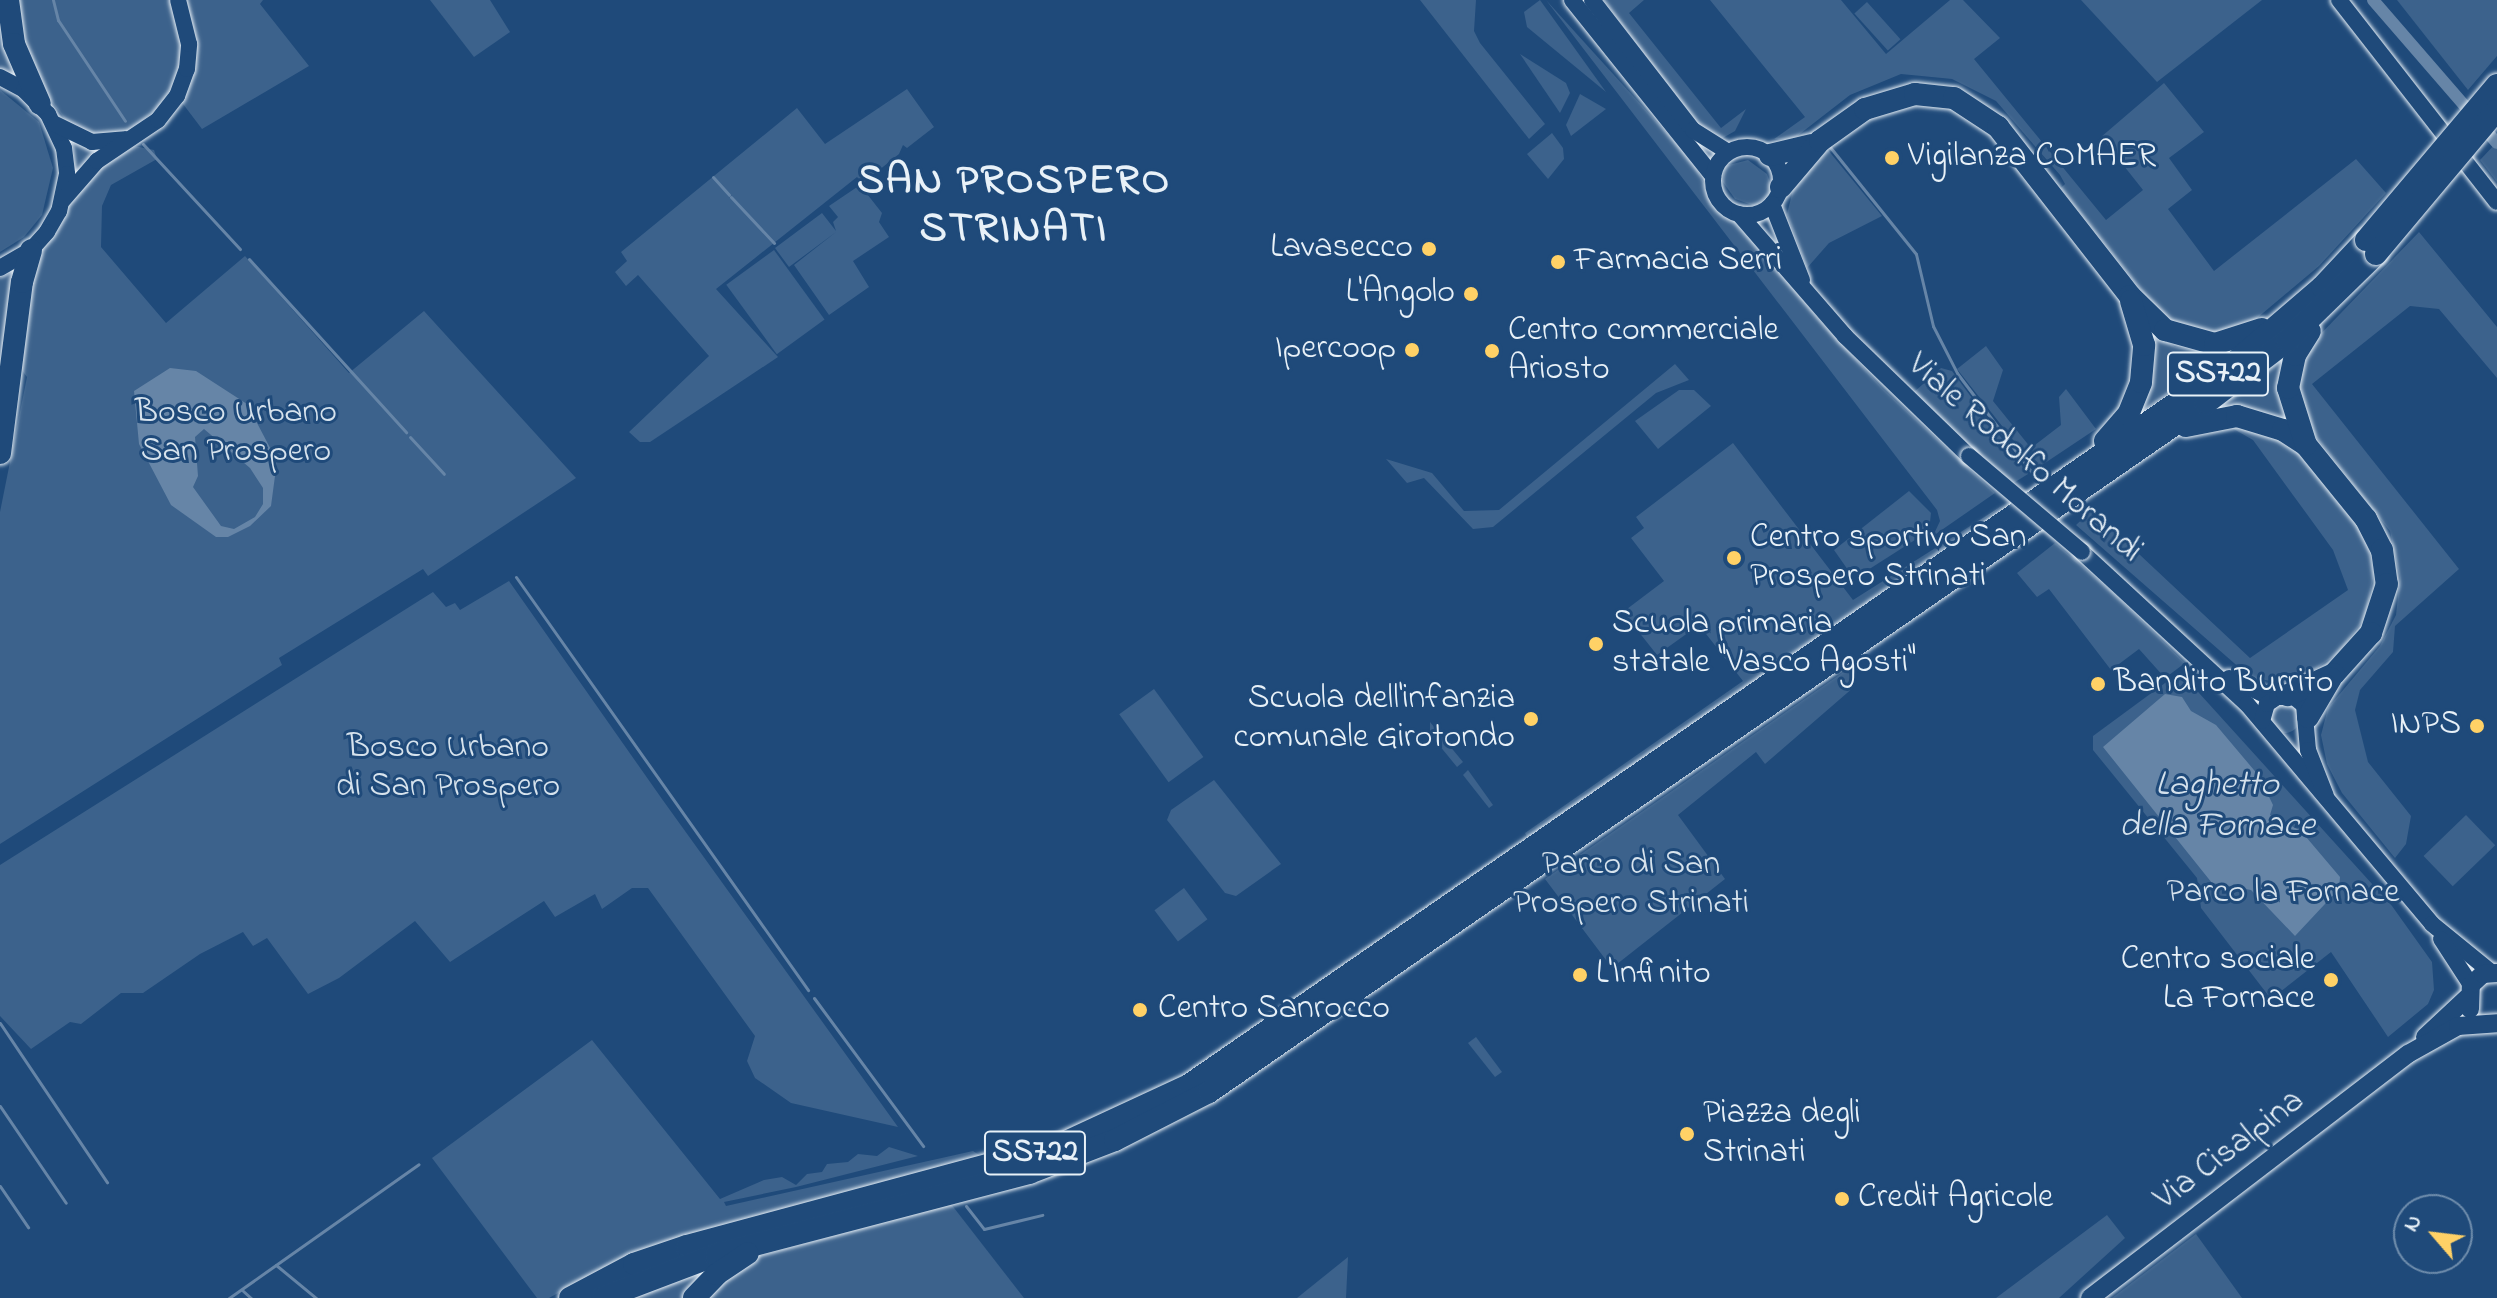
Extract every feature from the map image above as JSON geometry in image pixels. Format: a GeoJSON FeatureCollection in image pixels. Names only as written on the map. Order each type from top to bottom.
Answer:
{"type":"FeatureCollection","features":[{"type":"Feature","properties":{"kind":"highway"},"geometry":{"type":"LineString","coordinates":[[8,0],[14,44],[40,104]]}},
{"type":"Feature","properties":{"kind":"highway","name":"SS722"},"geometry":{"type":"LineString","coordinates":[[570,1298],[634,1264],[687,1246],[1015,1160],[1128,1117],[1219,1065],[1458,911],[2145,446],[2253,369],[2336,297],[2497,85]]}},
{"type":"Feature","properties":{"kind":"highway"},"geometry":{"type":"LineString","coordinates":[[1770,155],[1795,153],[1820,141],[1865,109],[1900,96],[1939,94],[1966,103],[2019,152],[2130,296],[2175,335],[2215,344],[2254,334],[2298,308]]}},
{"type":"Feature","properties":{"kind":"highway","name":"SS722"},"geometry":{"type":"LineString","coordinates":[[1601,813],[2231,365],[2371,247],[2497,110]]}},
{"type":"Feature","properties":{"kind":"highway"},"geometry":{"type":"LineString","coordinates":[[1776,195],[1820,141]]}},
{"type":"Feature","properties":{"kind":"highway"},"geometry":{"type":"LineString","coordinates":[[0,453],[22,282],[31,250]]}},
{"type":"Feature","properties":{"kind":"highway"},"geometry":{"type":"LineString","coordinates":[[2054,488],[2119,427],[2135,401],[2144,345],[2130,296]]}},
{"type":"Feature","properties":{"kind":"highway"},"geometry":{"type":"LineString","coordinates":[[2306,724],[2334,674],[2378,618],[2387,566],[2366,519],[2306,445],[2290,403],[2290,372],[2302,341],[2336,297]]}},
{"type":"Feature","properties":{"kind":"highway"},"geometry":{"type":"LineString","coordinates":[[2145,446],[2206,418],[2237,416],[2272,424],[2306,445]]}},
{"type":"Feature","properties":{"kind":"highway"},"geometry":{"type":"LineString","coordinates":[[2280,697],[2334,674]]}},
{"type":"Feature","properties":{"kind":"highway","name":"SS722"},"geometry":{"type":"LineString","coordinates":[[603,1298],[688,1263],[998,1182],[1149,1125],[1236,1075],[1458,911]]}},
{"type":"Feature","properties":{"kind":"highway"},"geometry":{"type":"LineString","coordinates":[[694,1298],[717,1274],[783,1237]]}},
{"type":"Feature","properties":{"kind":"main road","name":"Via Cisalpina"},"geometry":{"type":"LineString","coordinates":[[2090,1298],[2408,1054],[2469,992],[2494,973]]}},
{"type":"Feature","properties":{"kind":"main road","name":"Via Cisalpina"},"geometry":{"type":"LineString","coordinates":[[2469,992],[2472,1013],[2490,1022]]}},
{"type":"Feature","properties":{"kind":"main road","name":"Via Cisalpina"},"geometry":{"type":"LineString","coordinates":[[2408,1054],[2458,1026],[2490,1022]]}},
{"type":"Feature","properties":{"kind":"street"},"geometry":{"type":"LineString","coordinates":[[63,200],[97,161],[135,137],[168,110],[187,69],[187,29],[178,0]]}},
{"type":"Feature","properties":{"kind":"street","name":"Viale Rodolfo Morandi"},"geometry":{"type":"LineString","coordinates":[[1572,0],[1713,176],[1719,200],[1739,214],[1892,386],[2207,665],[2262,721],[2432,924],[2494,973]]}},
{"type":"Feature","properties":{"kind":"street"},"geometry":{"type":"LineString","coordinates":[[1592,0],[1693,130],[1728,152],[1754,147],[1770,155]]}},
{"type":"Feature","properties":{"kind":"street"},"geometry":{"type":"LineString","coordinates":[[2339,0],[2497,202]]}},
{"type":"Feature","properties":{"kind":"street"},"geometry":{"type":"LineString","coordinates":[[0,77],[40,104],[55,124],[66,161],[63,200],[54,222],[31,250],[0,268]]}},
{"type":"Feature","properties":{"kind":"street"},"geometry":{"type":"LineString","coordinates":[[55,124],[92,142],[135,137]]}},
{"type":"Feature","properties":{"kind":"street"},"geometry":{"type":"LineString","coordinates":[[1713,176],[1728,152]]}},
{"type":"Feature","properties":{"kind":"street","name":"Viale Rodolfo Morandi"},"geometry":{"type":"LineString","coordinates":[[1770,155],[1780,170],[1776,195],[1808,292]]}},
{"type":"Feature","properties":{"kind":"street"},"geometry":{"type":"LineString","coordinates":[[1739,214],[1757,214],[1776,195]]}},
{"type":"Feature","properties":{"kind":"street","name":"Viale Rodolfo Morandi"},"geometry":{"type":"LineString","coordinates":[[2207,665],[2280,697],[2300,700],[2328,801]]}},
{"type":"Feature","properties":{"kind":"street"},"geometry":{"type":"LineString","coordinates":[[2262,721],[2280,697]]}},
{"type":"Feature","properties":{"kind":"street"},"geometry":{"type":"LineString","coordinates":[[2277,740],[2294,739],[2306,724]]}},
{"type":"Feature","properties":{"kind":"street","name":"Viale Rodolfo Morandi"},"geometry":{"type":"LineString","coordinates":[[2432,924],[2469,992]]}},
{"type":"Feature","properties":{"kind":"green space"},"geometry":{"type":"Polygon","coordinates":[[[0,0],[171,0],[183,52],[176,79],[160,106],[130,130],[99,137],[68,123],[48,97],[0,74],[0,0]]]}},
{"type":"Feature","properties":{"kind":"green space"},"geometry":{"type":"Polygon","coordinates":[[[185,0],[263,0],[260,4],[309,66],[202,129],[180,100],[196,43],[185,0]]]}},
{"type":"Feature","properties":{"kind":"green space"},"geometry":{"type":"Polygon","coordinates":[[[430,0],[490,0],[510,32],[474,57],[430,0]]]}},
{"type":"Feature","properties":{"kind":"green space"},"geometry":{"type":"Polygon","coordinates":[[[1420,0],[1476,0],[1474,31],[1480,43],[1545,124],[1529,139],[1420,0]]]}},
{"type":"Feature","properties":{"kind":"green space"},"geometry":{"type":"Polygon","coordinates":[[[1540,0],[1606,92],[1527,27],[1524,12],[1540,0]]]}},
{"type":"Feature","properties":{"kind":"green space"},"geometry":{"type":"Polygon","coordinates":[[[1546,0],[1692,161],[1718,209],[1741,223],[1819,320],[1883,389],[1995,493],[1933,536],[1940,521],[1937,510],[1546,0]]]}},
{"type":"Feature","properties":{"kind":"green space"},"geometry":{"type":"Polygon","coordinates":[[[1604,0],[1644,0],[1629,13],[1721,128],[1746,109],[1735,131],[1721,139],[1697,125],[1604,0]]]}},
{"type":"Feature","properties":{"kind":"green space"},"geometry":{"type":"Polygon","coordinates":[[[1710,0],[1841,0],[1886,54],[1950,0],[1963,0],[2000,38],[1974,59],[2106,220],[2143,190],[2101,137],[2164,83],[2204,132],[2169,158],[2192,190],[2168,209],[2214,271],[2356,159],[2386,193],[2319,266],[2250,324],[2215,333],[2185,328],[2161,315],[2061,188],[2065,184],[2060,175],[1996,101],[1952,79],[1901,74],[1850,95],[1792,140],[1774,139],[1805,117],[1710,0]]]}},
{"type":"Feature","properties":{"kind":"green space"},"geometry":{"type":"Polygon","coordinates":[[[2081,0],[2262,0],[2157,82],[2081,0]]]}},
{"type":"Feature","properties":{"kind":"green space"},"geometry":{"type":"Polygon","coordinates":[[[2397,0],[2497,0],[2497,56],[2468,90],[2397,0]]]}},
{"type":"Feature","properties":{"kind":"green space"},"geometry":{"type":"Polygon","coordinates":[[[1867,2],[1900,39],[1888,51],[1854,13],[1867,2]]]}},
{"type":"Feature","properties":{"kind":"green space"},"geometry":{"type":"Polygon","coordinates":[[[1520,54],[1566,83],[1570,93],[1560,113],[1520,54]]]}},
{"type":"Feature","properties":{"kind":"green space"},"geometry":{"type":"Polygon","coordinates":[[[907,89],[934,127],[907,148],[903,145],[899,154],[863,183],[857,177],[716,289],[778,357],[650,442],[640,442],[629,432],[709,356],[638,275],[626,286],[615,272],[627,261],[621,252],[797,108],[825,144],[907,89]]]}},
{"type":"Feature","properties":{"kind":"green space"},"geometry":{"type":"Polygon","coordinates":[[[0,90],[39,122],[53,168],[42,215],[24,237],[0,252],[0,90]]]}},
{"type":"Feature","properties":{"kind":"green space"},"geometry":{"type":"Polygon","coordinates":[[[1580,94],[1606,109],[1571,136],[1566,125],[1580,94]]]}},
{"type":"Feature","properties":{"kind":"green space"},"geometry":{"type":"Polygon","coordinates":[[[1552,133],[1563,148],[1564,159],[1548,179],[1527,154],[1552,133]]]}},
{"type":"Feature","properties":{"kind":"green space"},"geometry":{"type":"Polygon","coordinates":[[[72,139],[108,146],[75,176],[74,150],[72,139]]]}},
{"type":"Feature","properties":{"kind":"green space"},"geometry":{"type":"Polygon","coordinates":[[[2497,142],[2497,182],[2480,160],[2497,142]]]}},
{"type":"Feature","properties":{"kind":"green space","name":"Bosco Urbano San Prospero"},"geometry":{"type":"Polygon","coordinates":[[[134,146],[154,150],[157,159],[111,185],[102,206],[101,247],[166,323],[245,256],[349,373],[424,311],[576,478],[428,576],[423,569],[279,658],[282,665],[0,844],[0,512],[27,377],[21,369],[26,300],[40,253],[57,232],[70,201],[111,156],[134,146]]]}},
{"type":"Feature","properties":{"kind":"green space"},"geometry":{"type":"Polygon","coordinates":[[[1828,150],[1882,216],[1829,243],[1807,268],[1787,214],[1794,186],[1828,150]]]}},
{"type":"Feature","properties":{"kind":"green space"},"geometry":{"type":"Polygon","coordinates":[[[1748,160],[1767,174],[1773,191],[1755,206],[1735,199],[1723,182],[1725,166],[1748,160]]]}},
{"type":"Feature","properties":{"kind":"green space"},"geometry":{"type":"Polygon","coordinates":[[[860,185],[882,213],[879,222],[889,237],[853,261],[869,287],[829,315],[794,265],[836,232],[789,267],[775,248],[822,213],[836,231],[833,222],[838,217],[829,206],[860,185]]]}},
{"type":"Feature","properties":{"kind":"green space"},"geometry":{"type":"Polygon","coordinates":[[[2419,232],[2497,327],[2497,378],[2439,309],[2410,306],[2312,384],[2459,569],[2395,626],[2393,652],[2360,690],[2355,710],[2368,762],[2411,816],[2406,844],[2395,858],[2342,793],[2327,764],[2321,735],[2328,708],[2380,646],[2396,615],[2400,578],[2390,531],[2313,433],[2301,408],[2298,381],[2313,342],[2419,232]]]}},
{"type":"Feature","properties":{"kind":"green space"},"geometry":{"type":"Polygon","coordinates":[[[774,250],[825,320],[777,354],[726,285],[774,250]]]}},
{"type":"Feature","properties":{"kind":"green space"},"geometry":{"type":"Polygon","coordinates":[[[14,272],[0,404],[0,278],[14,272]]]}},
{"type":"Feature","properties":{"kind":"green space"},"geometry":{"type":"Polygon","coordinates":[[[2153,333],[2175,347],[2224,355],[2142,411],[2153,333]]]}},
{"type":"Feature","properties":{"kind":"green space"},"geometry":{"type":"Polygon","coordinates":[[[1986,346],[2003,370],[1993,401],[2031,448],[2061,425],[2059,397],[2066,389],[2096,429],[2036,469],[1957,369],[1986,346]]]}},
{"type":"Feature","properties":{"kind":"green space"},"geometry":{"type":"Polygon","coordinates":[[[2285,356],[2292,426],[2224,409],[2224,402],[2285,356]]]}},
{"type":"Feature","properties":{"kind":"green space"},"geometry":{"type":"Polygon","coordinates":[[[1675,364],[1689,380],[1656,393],[1493,527],[1473,529],[1424,478],[1407,483],[1386,459],[1432,473],[1464,511],[1499,510],[1675,364]]]}},
{"type":"Feature","properties":{"kind":"green space"},"geometry":{"type":"Polygon","coordinates":[[[1941,368],[1952,371],[2028,474],[2012,484],[1913,393],[1941,368]]]}},
{"type":"Feature","properties":{"kind":"green space"},"geometry":{"type":"Polygon","coordinates":[[[1679,390],[1694,390],[1711,406],[1658,449],[1635,421],[1679,390]]]}},
{"type":"Feature","properties":{"kind":"green space"},"geometry":{"type":"Polygon","coordinates":[[[2239,419],[2295,446],[2365,535],[2374,574],[2365,618],[2337,654],[2305,676],[2281,683],[2250,677],[2076,525],[2092,510],[2250,658],[2348,590],[2333,550],[2253,440],[2232,428],[2239,419]]]}},
{"type":"Feature","properties":{"kind":"green space","name":"Centro sportivo San Prospero Strinati"},"geometry":{"type":"Polygon","coordinates":[[[1733,443],[1853,600],[2005,504],[1531,844],[1525,833],[1743,681],[1699,625],[1657,655],[1623,612],[1664,581],[1631,538],[1644,528],[1636,517],[1733,443]]]}},
{"type":"Feature","properties":{"kind":"green space"},"geometry":{"type":"Polygon","coordinates":[[[1909,491],[1931,513],[1929,531],[1860,575],[1848,570],[1834,550],[1909,491]]]}},
{"type":"Feature","properties":{"kind":"green space"},"geometry":{"type":"Polygon","coordinates":[[[2055,543],[2111,591],[2185,663],[2165,678],[2139,649],[2111,670],[2049,589],[2037,597],[2017,573],[2055,543]]]}},
{"type":"Feature","properties":{"kind":"green space","name":"Bosco Urbano di San Prospero"},"geometry":{"type":"Polygon","coordinates":[[[509,581],[898,1127],[791,1103],[755,1078],[747,1061],[755,1036],[648,888],[632,888],[602,909],[595,894],[555,917],[544,901],[450,962],[415,921],[339,978],[308,994],[267,938],[253,946],[243,932],[200,954],[143,993],[121,993],[81,1024],[70,1022],[31,1049],[0,1016],[0,865],[433,592],[446,607],[455,603],[460,610],[509,581]]]}},
{"type":"Feature","properties":{"kind":"green space","name":"Parco di San Prospero Strinati"},"geometry":{"type":"Polygon","coordinates":[[[1848,669],[1854,687],[1765,764],[1756,752],[1678,815],[1725,879],[1612,968],[1545,879],[1848,669]]]}},
{"type":"Feature","properties":{"kind":"green space","name":"Parco la Fornace"},"geometry":{"type":"Polygon","coordinates":[[[2180,672],[2392,906],[2432,962],[2434,990],[2428,1004],[2388,1037],[2331,952],[2271,999],[2201,908],[2197,878],[2093,750],[2093,736],[2180,672]]]}},
{"type":"Feature","properties":{"kind":"green space"},"geometry":{"type":"Polygon","coordinates":[[[1154,689],[1203,757],[1169,782],[1119,714],[1154,689]]]}},
{"type":"Feature","properties":{"kind":"green space"},"geometry":{"type":"Polygon","coordinates":[[[2285,703],[2291,704],[2299,712],[2299,724],[2291,732],[2285,733],[2279,732],[2271,724],[2270,718],[2271,712],[2279,704],[2285,703]]]}},
{"type":"Feature","properties":{"kind":"green space"},"geometry":{"type":"Polygon","coordinates":[[[1430,722],[1463,762],[1457,767],[1430,734],[1430,722]]]}},
{"type":"Feature","properties":{"kind":"green space"},"geometry":{"type":"Polygon","coordinates":[[[1468,770],[1493,805],[1489,808],[1463,775],[1468,770]]]}},
{"type":"Feature","properties":{"kind":"green space"},"geometry":{"type":"Polygon","coordinates":[[[1214,780],[1281,864],[1236,896],[1225,893],[1167,820],[1171,810],[1214,780]]]}},
{"type":"Feature","properties":{"kind":"green space"},"geometry":{"type":"Polygon","coordinates":[[[2466,815],[2495,845],[2453,886],[2424,856],[2466,815]]]}},
{"type":"Feature","properties":{"kind":"green space"},"geometry":{"type":"Polygon","coordinates":[[[1184,888],[1207,919],[1178,941],[1154,910],[1184,888]]]}},
{"type":"Feature","properties":{"kind":"green space"},"geometry":{"type":"Polygon","coordinates":[[[1476,1037],[1502,1072],[1495,1077],[1468,1043],[1476,1037]]]}},
{"type":"Feature","properties":{"kind":"green space"},"geometry":{"type":"Polygon","coordinates":[[[592,1040],[720,1199],[764,1180],[782,1177],[796,1185],[807,1174],[822,1172],[827,1164],[848,1162],[858,1154],[877,1156],[889,1147],[918,1156],[796,1187],[724,1202],[726,1206],[973,1151],[985,1159],[677,1238],[629,1254],[549,1298],[537,1298],[432,1158],[592,1040]]]}},
{"type":"Feature","properties":{"kind":"green space"},"geometry":{"type":"Polygon","coordinates":[[[951,1204],[1024,1298],[702,1298],[749,1259],[951,1204]]]}},
{"type":"Feature","properties":{"kind":"green space"},"geometry":{"type":"Polygon","coordinates":[[[2107,1215],[2125,1238],[2059,1298],[1996,1298],[2107,1215]]]}},
{"type":"Feature","properties":{"kind":"green space"},"geometry":{"type":"Polygon","coordinates":[[[2196,1234],[2242,1298],[2112,1298],[2150,1269],[2196,1234]]]}},
{"type":"Feature","properties":{"kind":"green space"},"geometry":{"type":"Polygon","coordinates":[[[1348,1257],[1346,1298],[1297,1298],[1348,1257]]]}},
{"type":"Feature","properties":{"kind":"green space"},"geometry":{"type":"Polygon","coordinates":[[[718,1266],[689,1298],[633,1298],[664,1285],[718,1266]]]}},
{"type":"Feature","properties":{"kind":"water"},"geometry":{"type":"Polygon","coordinates":[[[170,368],[196,371],[247,404],[277,461],[271,506],[250,526],[228,537],[216,537],[171,505],[139,444],[134,391],[170,368]],[[204,429],[195,437],[198,476],[193,487],[221,526],[234,529],[255,517],[263,504],[263,488],[250,468],[204,429]]]}},
{"type":"Feature","properties":{"kind":"water","name":"Laghetto della Fornace"},"geometry":{"type":"Polygon","coordinates":[[[2165,694],[2182,697],[2191,711],[2216,725],[2259,776],[2273,805],[2270,815],[2301,831],[2340,877],[2339,889],[2295,936],[2251,890],[2212,883],[2103,747],[2165,694]]]}},
{"type":"Feature","properties":{"kind":"waterway"},"geometry":{"type":"LineString","coordinates":[[53,0],[58,20],[125,121]]}},
{"type":"Feature","properties":{"kind":"waterway"},"geometry":{"type":"LineString","coordinates":[[2373,0],[2497,143]]}},
{"type":"Feature","properties":{"kind":"waterway"},"geometry":{"type":"LineString","coordinates":[[143,144],[240,249]]}},
{"type":"Feature","properties":{"kind":"waterway"},"geometry":{"type":"LineString","coordinates":[[1830,147],[1916,254],[1933,326],[1957,373],[2034,475]]}},
{"type":"Feature","properties":{"kind":"waterway"},"geometry":{"type":"LineString","coordinates":[[713,177],[729,195]]}},
{"type":"Feature","properties":{"kind":"waterway"},"geometry":{"type":"LineString","coordinates":[[731,197],[774,243]]}},
{"type":"Feature","properties":{"kind":"waterway"},"geometry":{"type":"LineString","coordinates":[[249,259],[406,432]]}},
{"type":"Feature","properties":{"kind":"waterway"},"geometry":{"type":"LineString","coordinates":[[410,437],[444,474]]}},
{"type":"Feature","properties":{"kind":"waterway"},"geometry":{"type":"LineString","coordinates":[[516,577],[808,990]]}},
{"type":"Feature","properties":{"kind":"waterway"},"geometry":{"type":"LineString","coordinates":[[814,998],[923,1146]]}},
{"type":"Feature","properties":{"kind":"waterway"},"geometry":{"type":"LineString","coordinates":[[0,1023],[107,1182]]}},
{"type":"Feature","properties":{"kind":"waterway"},"geometry":{"type":"LineString","coordinates":[[0,1106],[66,1203]]}},
{"type":"Feature","properties":{"kind":"waterway"},"geometry":{"type":"LineString","coordinates":[[229,1298],[419,1164]]}},
{"type":"Feature","properties":{"kind":"waterway"},"geometry":{"type":"LineString","coordinates":[[0,1186],[28,1227]]}},
{"type":"Feature","properties":{"kind":"waterway"},"geometry":{"type":"LineString","coordinates":[[966,1206],[984,1229],[1042,1215]]}},
{"type":"Feature","properties":{"kind":"waterway"},"geometry":{"type":"LineString","coordinates":[[276,1265],[316,1298]]}},
{"type":"Feature","properties":{"kind":"waterway"},"geometry":{"type":"LineString","coordinates":[[242,1290],[251,1298]]}},
{"type":"Feature","properties":{"kind":"place","name":"Vigilanza COMAER"},"geometry":{"type":"Point","coordinates":[1892,158]}},
{"type":"Feature","properties":{"kind":"place","name":"Lavasecco"},"geometry":{"type":"Point","coordinates":[1429,249]}},
{"type":"Feature","properties":{"kind":"place","name":"Farmacia Serri"},"geometry":{"type":"Point","coordinates":[1558,262]}},
{"type":"Feature","properties":{"kind":"place","name":"L'Angolo"},"geometry":{"type":"Point","coordinates":[1471,294]}},
{"type":"Feature","properties":{"kind":"place","name":"Ipercoop"},"geometry":{"type":"Point","coordinates":[1412,350]}},
{"type":"Feature","properties":{"kind":"place","name":"Centro commerciale Ariosto"},"geometry":{"type":"Point","coordinates":[1492,351]}},
{"type":"Feature","properties":{"kind":"place","name":"Centro sportivo San Prospero Strinati"},"geometry":{"type":"Point","coordinates":[1734,558]}},
{"type":"Feature","properties":{"kind":"place","name":"Scuola primaria statale \"Vasco Agosti\""},"geometry":{"type":"Point","coordinates":[1596,644]}},
{"type":"Feature","properties":{"kind":"place","name":"Bandito Burrito"},"geometry":{"type":"Point","coordinates":[2098,684]}},
{"type":"Feature","properties":{"kind":"place","name":"Scuola dell'infanzia comunale Girotondo"},"geometry":{"type":"Point","coordinates":[1531,719]}},
{"type":"Feature","properties":{"kind":"place","name":"INPS"},"geometry":{"type":"Point","coordinates":[2477,726]}},
{"type":"Feature","properties":{"kind":"place","name":"L'Infinito"},"geometry":{"type":"Point","coordinates":[1580,975]}},
{"type":"Feature","properties":{"kind":"place","name":"Centro sociale La Fornace"},"geometry":{"type":"Point","coordinates":[2331,980]}},
{"type":"Feature","properties":{"kind":"place","name":"Centro Sanrocco"},"geometry":{"type":"Point","coordinates":[1140,1010]}},
{"type":"Feature","properties":{"kind":"place","name":"Piazza degli Strinati"},"geometry":{"type":"Point","coordinates":[1687,1134]}},
{"type":"Feature","properties":{"kind":"place","name":"Credit Agricole"},"geometry":{"type":"Point","coordinates":[1842,1199]}},
{"type":"Feature","properties":{"kind":"district","name":"SAN PROSPERO STRINATI"},"geometry":{"type":"Point","coordinates":[1014,206]}}]}
